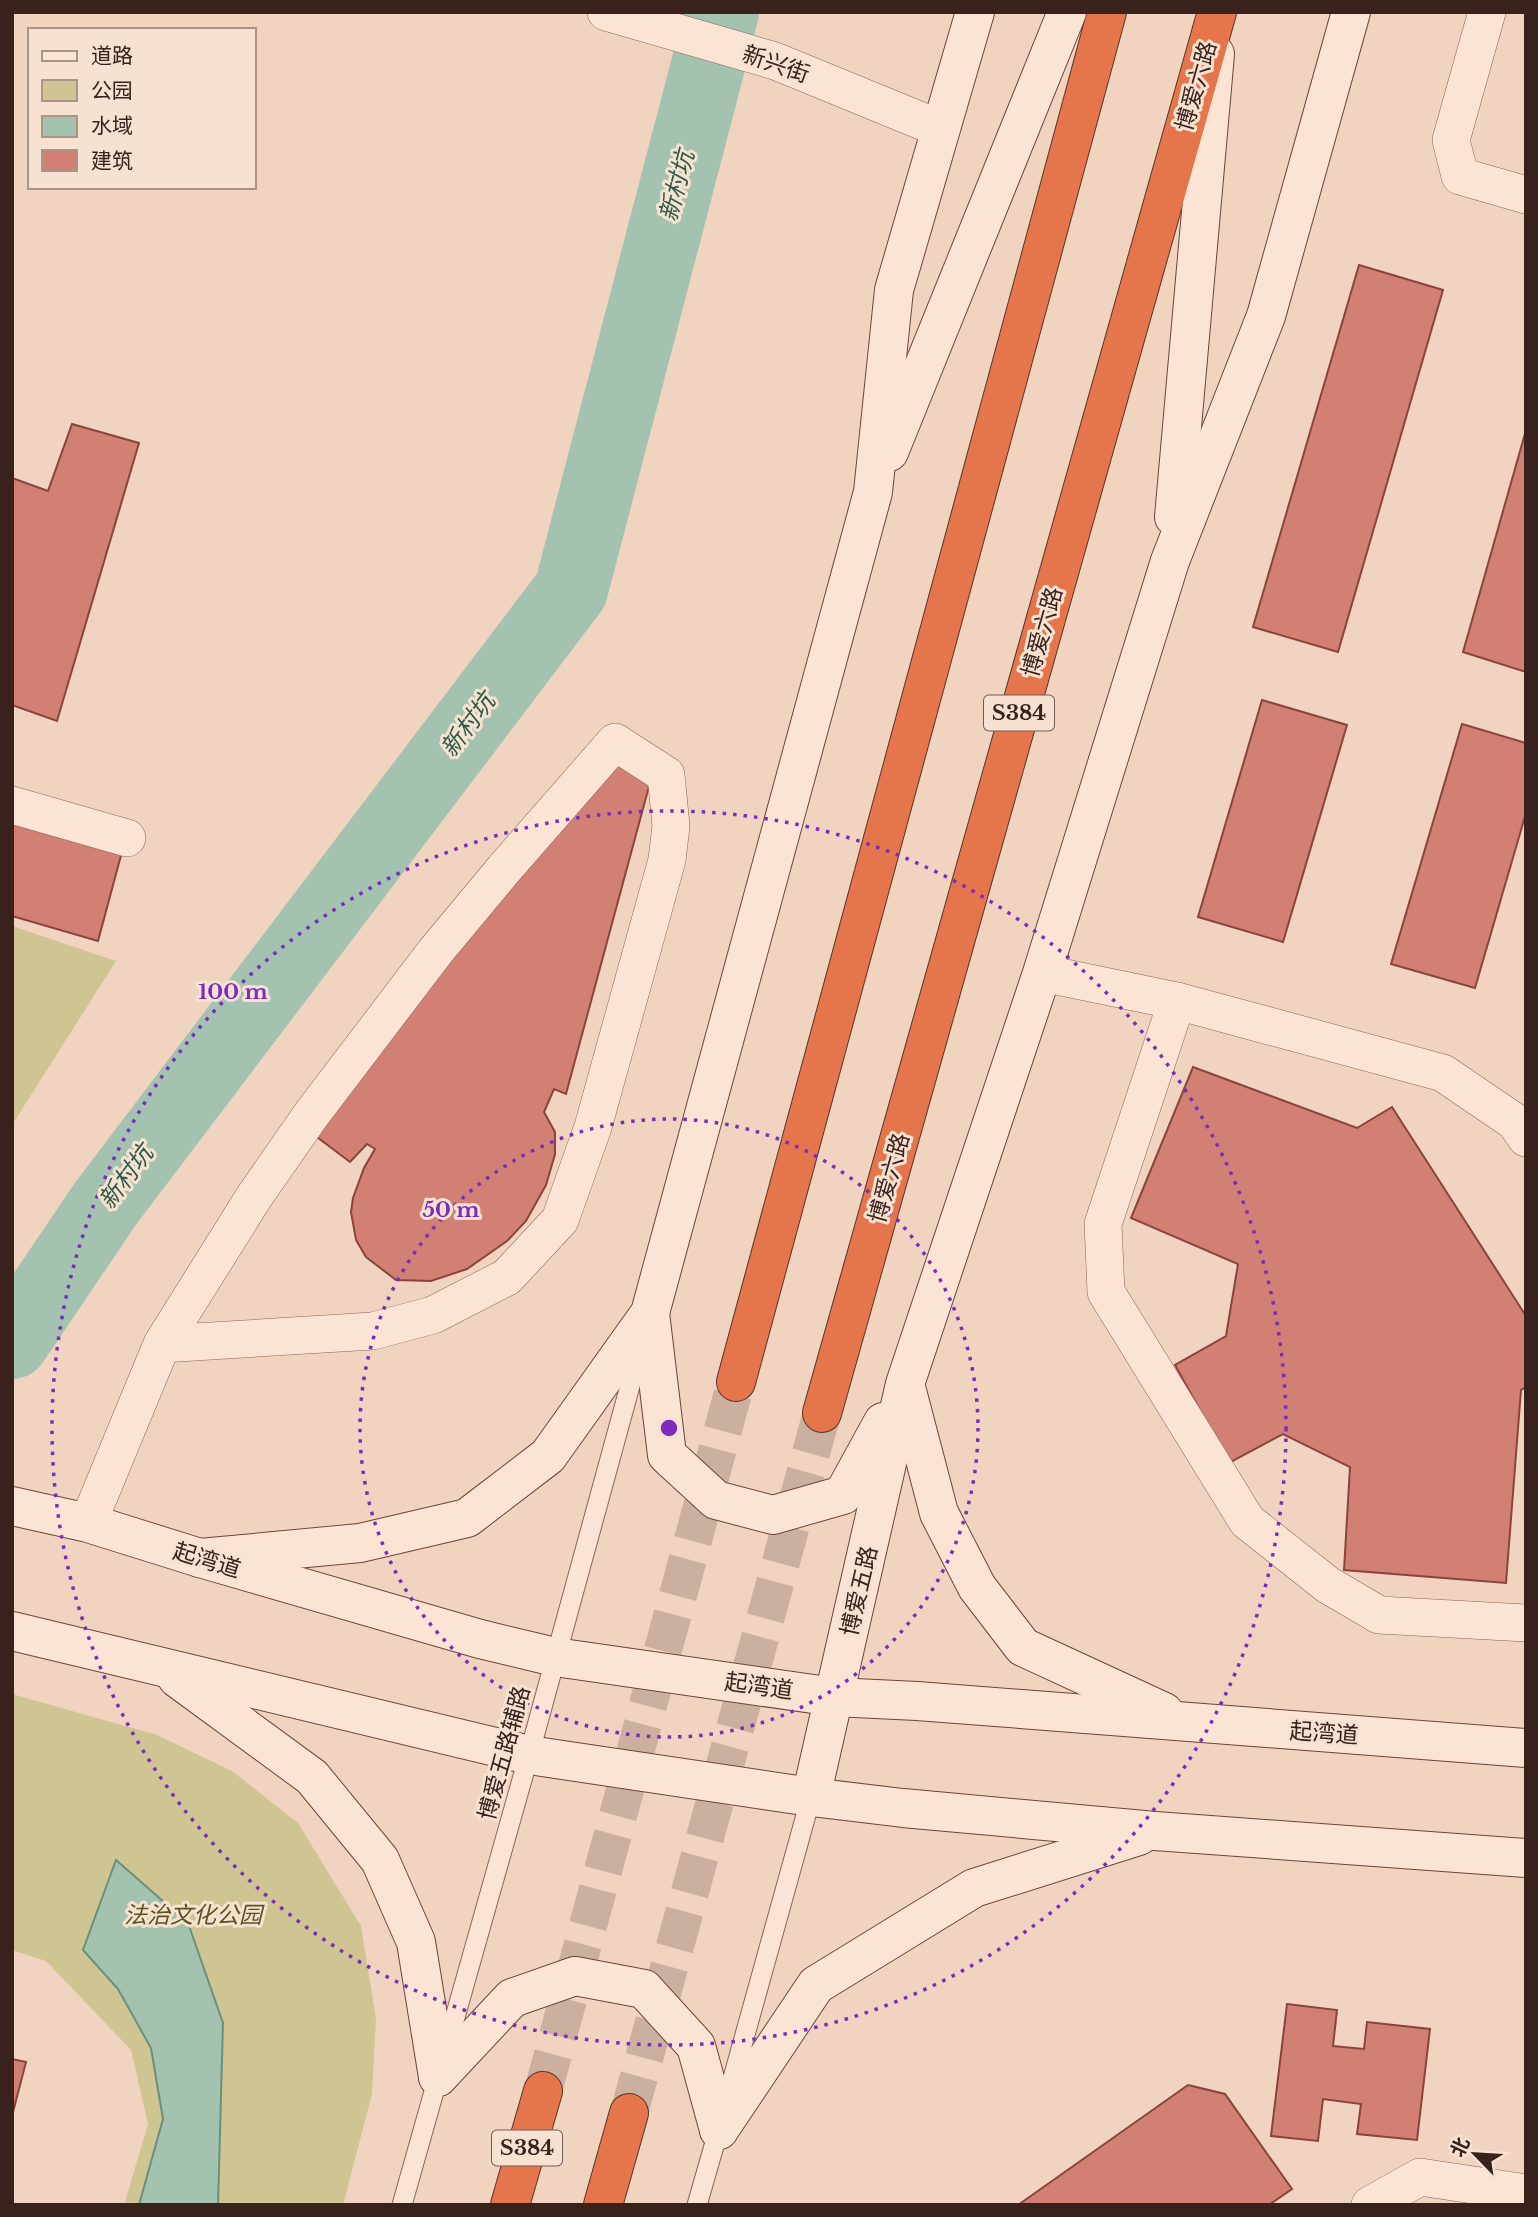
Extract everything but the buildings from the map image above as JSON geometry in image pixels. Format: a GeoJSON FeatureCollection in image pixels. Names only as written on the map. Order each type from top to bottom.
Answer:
{"type":"FeatureCollection","features":[{"type":"Feature","properties":{"kind":"highway"},"geometry":{"type":"LineString","coordinates":[[736,1382],[1107,12]]}},
{"type":"Feature","properties":{"kind":"highway","name":"博爱六路"},"geometry":{"type":"LineString","coordinates":[[822,1413],[1218,12]]}},
{"type":"Feature","properties":{"kind":"highway","name":"S384"},"geometry":{"type":"LineString","coordinates":[[510,2205],[543,2091]]}},
{"type":"Feature","properties":{"kind":"highway"},"geometry":{"type":"LineString","coordinates":[[603,2205],[629,2113]]}},
{"type":"Feature","properties":{"kind":"main road"},"geometry":{"type":"LineString","coordinates":[[873,492],[894,290],[975,12]]}},
{"type":"Feature","properties":{"kind":"main road"},"geometry":{"type":"LineString","coordinates":[[200,1558],[360,1543],[467,1518],[548,1456],[650,1312],[873,492],[1067,12]]}},
{"type":"Feature","properties":{"kind":"main road"},"geometry":{"type":"LineString","coordinates":[[1170,561],[1218,12]]}},
{"type":"Feature","properties":{"kind":"main road"},"geometry":{"type":"LineString","coordinates":[[650,1312],[667,1455],[716,1500],[773,1515],[844,1495],[905,1384],[1042,973],[1170,561],[1266,316],[1352,12]]}},
{"type":"Feature","properties":{"kind":"main road"},"geometry":{"type":"LineString","coordinates":[[905,1384],[939,1513],[977,1587],[1023,1647],[1188,1723]]}},
{"type":"Feature","properties":{"kind":"main road","name":"博爱五路"},"geometry":{"type":"LineString","coordinates":[[811,1797],[905,1384]]}},
{"type":"Feature","properties":{"kind":"main road","name":"起湾道"},"geometry":{"type":"LineString","coordinates":[[12,1506],[88,1523],[480,1639],[555,1657],[834,1697],[917,1701],[1526,1748]]}},
{"type":"Feature","properties":{"kind":"main road"},"geometry":{"type":"LineString","coordinates":[[12,1631],[529,1755],[811,1797],[1156,1831],[1526,1857]]}},
{"type":"Feature","properties":{"kind":"main road"},"geometry":{"type":"LineString","coordinates":[[164,1668],[312,1777],[380,1860],[416,1942],[438,2077]]}},
{"type":"Feature","properties":{"kind":"main road"},"geometry":{"type":"LineString","coordinates":[[719,2130],[816,1985],[974,1888],[1156,1831]]}},
{"type":"Feature","properties":{"kind":"main road"},"geometry":{"type":"LineString","coordinates":[[438,2077],[512,1998],[575,1976],[644,1989],[696,2046],[719,2130]]}},
{"type":"Feature","properties":{"kind":"street","name":"新兴街"},"geometry":{"type":"LineString","coordinates":[[606,12],[775,61],[940,129]]}},
{"type":"Feature","properties":{"kind":"street"},"geometry":{"type":"LineString","coordinates":[[1487,12],[1451,140],[1460,176],[1526,195]]}},
{"type":"Feature","properties":{"kind":"street"},"geometry":{"type":"LineString","coordinates":[[1505,12],[1469,138],[1480,166],[1526,179]]}},
{"type":"Feature","properties":{"kind":"street"},"geometry":{"type":"LineString","coordinates":[[88,1523],[162,1344],[254,1197],[311,1115],[435,952],[615,742],[666,775],[671,826],[667,860],[593,1127],[560,1220],[507,1277],[433,1315],[373,1331],[162,1344]]}},
{"type":"Feature","properties":{"kind":"street"},"geometry":{"type":"LineString","coordinates":[[12,805],[127,838]]}},
{"type":"Feature","properties":{"kind":"street"},"geometry":{"type":"LineString","coordinates":[[1042,973],[1177,1001],[1443,1073],[1514,1122],[1526,1138]]}},
{"type":"Feature","properties":{"kind":"street"},"geometry":{"type":"LineString","coordinates":[[1177,1001],[1102,1224],[1107,1292],[1247,1521],[1328,1585],[1379,1615],[1526,1623]]}},
{"type":"Feature","properties":{"kind":"street"},"geometry":{"type":"LineString","coordinates":[[1370,2205],[1420,2177],[1526,2193]]}},
{"type":"Feature","properties":{"kind":"lane","name":"博爱五路辅路"},"geometry":{"type":"LineString","coordinates":[[402,2205],[650,1312]]}},
{"type":"Feature","properties":{"kind":"lane"},"geometry":{"type":"LineString","coordinates":[[697,2205],[811,1797]]}},
{"type":"Feature","properties":{"kind":"green space"},"geometry":{"type":"Polygon","coordinates":[[[12,926],[116,961],[12,1125],[12,926]]]}},
{"type":"Feature","properties":{"kind":"green space","name":"法治文化公园"},"geometry":{"type":"Polygon","coordinates":[[[12,1694],[157,1735],[232,1771],[298,1823],[361,1926],[376,2019],[372,2094],[343,2205],[124,2205],[148,2124],[131,2050],[46,1961],[12,1950],[12,1694]]]}},
{"type":"Feature","properties":{"kind":"water"},"geometry":{"type":"Polygon","coordinates":[[[116,1860],[188,1923],[223,2023],[218,2205],[139,2205],[163,2119],[151,2048],[118,1989],[83,1950],[116,1860]]]}},
{"type":"Feature","properties":{"kind":"waterway","name":"新村坑"},"geometry":{"type":"LineString","coordinates":[[12,1342],[106,1203],[571,590],[722,12]]}},
{"type":"Feature","properties":{"kind":"tunnel"},"geometry":{"type":"LineString","coordinates":[[543,2091],[736,1382]]}},
{"type":"Feature","properties":{"kind":"tunnel"},"geometry":{"type":"LineString","coordinates":[[629,2113],[822,1413]]}}]}
